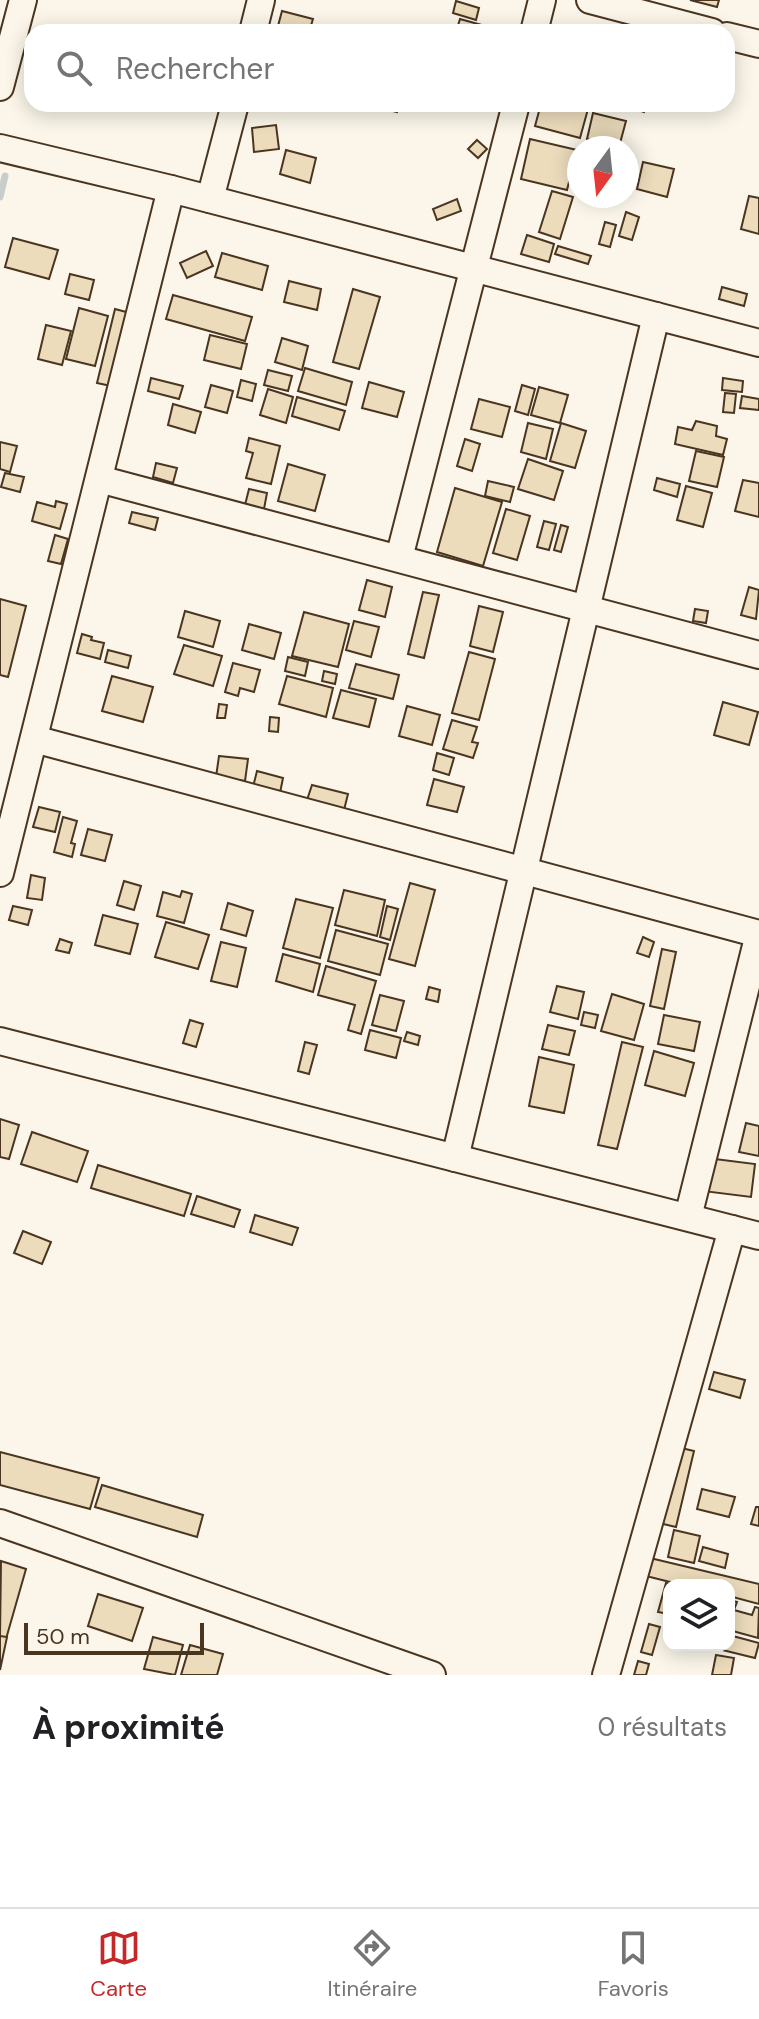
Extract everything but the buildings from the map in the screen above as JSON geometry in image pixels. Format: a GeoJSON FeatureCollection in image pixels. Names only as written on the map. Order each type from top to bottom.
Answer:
{"type":"FeatureCollection","features":[{"type":"Feature","properties":{"kind":"street"},"geometry":{"type":"LineString","coordinates":[[0,87],[23,0]]}},
{"type":"Feature","properties":{"kind":"street"},"geometry":{"type":"LineString","coordinates":[[255,24],[261,0]]}},
{"type":"Feature","properties":{"kind":"street"},"geometry":{"type":"LineString","coordinates":[[536,24],[542,0]]}},
{"type":"Feature","properties":{"kind":"street"},"geometry":{"type":"LineString","coordinates":[[590,0],[682,24]]}},
{"type":"Feature","properties":{"kind":"street"},"geometry":{"type":"LineString","coordinates":[[735,38],[759,44]]}},
{"type":"Feature","properties":{"kind":"street"},"geometry":{"type":"LineString","coordinates":[[210,199],[233,112]]}},
{"type":"Feature","properties":{"kind":"street"},"geometry":{"type":"LineString","coordinates":[[399,558],[514,112]]}},
{"type":"Feature","properties":{"kind":"street"},"geometry":{"type":"LineString","coordinates":[[0,148],[210,199],[759,343]]}},
{"type":"Feature","properties":{"kind":"street"},"geometry":{"type":"LineString","coordinates":[[0,873],[171,189]]}},
{"type":"Feature","properties":{"kind":"street"},"geometry":{"type":"LineString","coordinates":[[455,1158],[656,316]]}},
{"type":"Feature","properties":{"kind":"street"},"geometry":{"type":"LineString","coordinates":[[99,479],[759,655]]}},
{"type":"Feature","properties":{"kind":"street"},"geometry":{"type":"LineString","coordinates":[[34,739],[759,934],[688,1217]]}},
{"type":"Feature","properties":{"kind":"street"},"geometry":{"type":"LineString","coordinates":[[0,1041],[759,1236]]}},
{"type":"Feature","properties":{"kind":"street"},"geometry":{"type":"LineString","coordinates":[[606,1675],[732,1229]]}},
{"type":"Feature","properties":{"kind":"street"},"geometry":{"type":"LineString","coordinates":[[0,1523],[432,1675]]}},
{"type":"Feature","properties":{"kind":"waterway"},"geometry":{"type":"LineString","coordinates":[[0,197],[5,176]]}}]}
